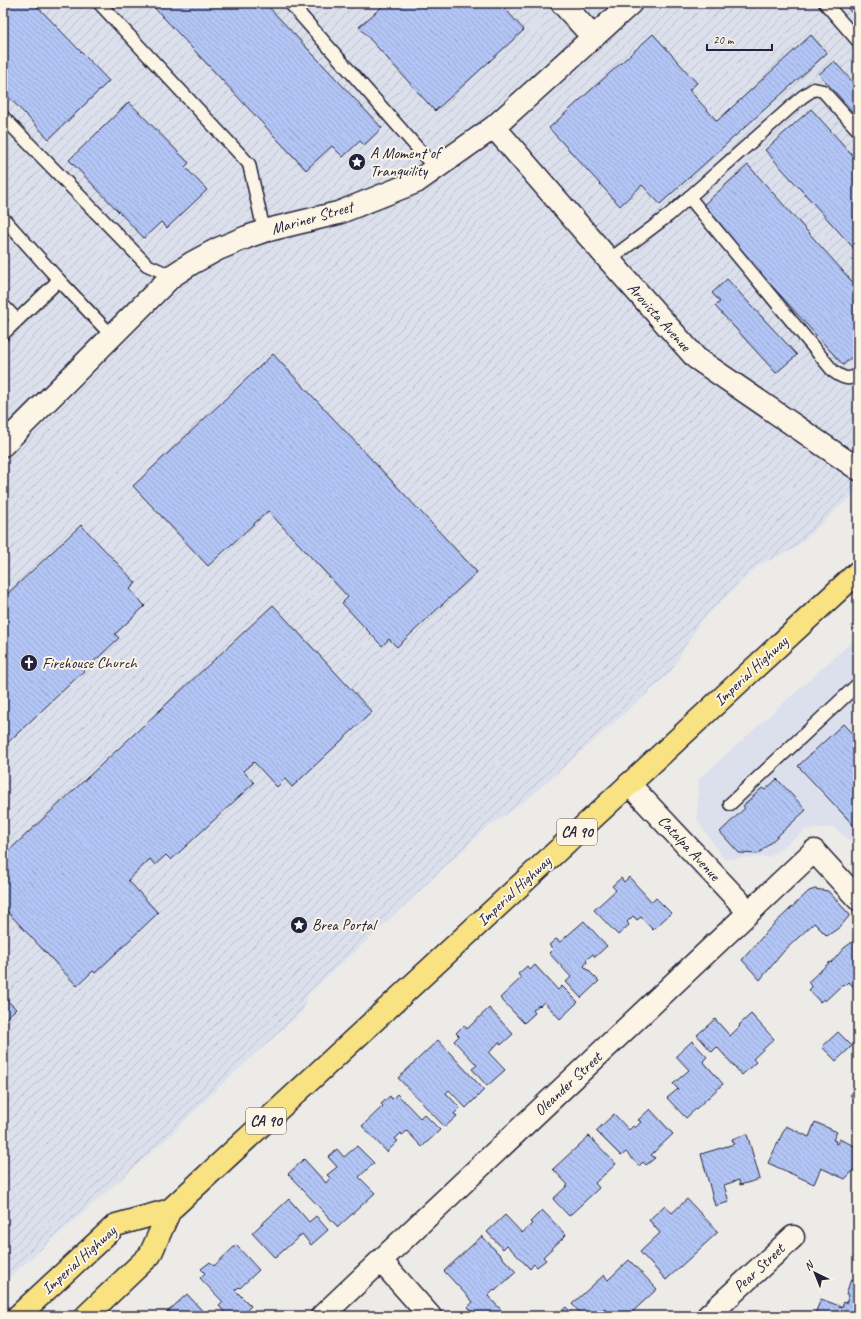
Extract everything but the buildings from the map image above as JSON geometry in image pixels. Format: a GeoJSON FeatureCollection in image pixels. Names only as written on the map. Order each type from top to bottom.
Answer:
{"type":"FeatureCollection","features":[{"type":"Feature","properties":{"kind":"main road","name":"Imperial Highway"},"geometry":{"type":"LineString","coordinates":[[86,1316],[150,1255],[170,1210],[858,572]]}},
{"type":"Feature","properties":{"kind":"main road","name":"Imperial Highway"},"geometry":{"type":"LineString","coordinates":[[18,1316],[116,1225],[170,1210]]}},
{"type":"Feature","properties":{"kind":"street"},"geometry":{"type":"LineString","coordinates":[[562,3],[593,37]]}},
{"type":"Feature","properties":{"kind":"street","name":"Mariner Street"},"geometry":{"type":"LineString","coordinates":[[3,445],[172,276],[218,249],[264,231],[338,213],[416,182],[494,127],[631,3]]}},
{"type":"Feature","properties":{"kind":"street","name":"Arovista Avenue"},"geometry":{"type":"LineString","coordinates":[[494,127],[696,358],[858,469]]}},
{"type":"Feature","properties":{"kind":"street","name":"Catalpa Avenue"},"geometry":{"type":"LineString","coordinates":[[629,784],[749,912]]}},
{"type":"Feature","properties":{"kind":"street","name":"Oleander Street"},"geometry":{"type":"LineString","coordinates":[[322,1316],[814,851],[858,899]]}},
{"type":"Feature","properties":{"kind":"street","name":"Pear Street"},"geometry":{"type":"LineString","coordinates":[[708,1316],[793,1237]]}},
{"type":"Feature","properties":{"kind":"street"},"geometry":{"type":"LineString","coordinates":[[381,1261],[430,1316]]}},
{"type":"Feature","properties":{"kind":"lane"},"geometry":{"type":"LineString","coordinates":[[99,3],[248,164],[264,231]]}},
{"type":"Feature","properties":{"kind":"lane"},"geometry":{"type":"LineString","coordinates":[[290,3],[436,168]]}},
{"type":"Feature","properties":{"kind":"lane"},"geometry":{"type":"LineString","coordinates":[[825,3],[858,41]]}},
{"type":"Feature","properties":{"kind":"lane"},"geometry":{"type":"LineString","coordinates":[[609,260],[669,215],[802,97],[814,89],[823,91],[858,130]]}},
{"type":"Feature","properties":{"kind":"lane"},"geometry":{"type":"LineString","coordinates":[[3,117],[147,265],[172,276]]}},
{"type":"Feature","properties":{"kind":"lane"},"geometry":{"type":"LineString","coordinates":[[689,197],[833,371],[841,377],[848,378],[854,378],[858,374]]}},
{"type":"Feature","properties":{"kind":"lane"},"geometry":{"type":"LineString","coordinates":[[3,218],[112,336]]}},
{"type":"Feature","properties":{"kind":"lane"},"geometry":{"type":"LineString","coordinates":[[3,334],[59,280]]}},
{"type":"Feature","properties":{"kind":"lane"},"geometry":{"type":"LineString","coordinates":[[3,305],[17,320]]}},
{"type":"Feature","properties":{"kind":"lane"},"geometry":{"type":"LineString","coordinates":[[730,804],[857,687]]}},
{"type":"Feature","properties":{"kind":"shaded area"},"geometry":{"type":"Polygon","coordinates":[[[3,3],[858,3],[858,490],[794,549],[759,565],[699,623],[670,673],[530,797],[484,830],[385,924],[308,994],[303,1011],[221,1085],[163,1142],[3,1283],[3,3]]]}},
{"type":"Feature","properties":{"kind":"shaded area"},"geometry":{"type":"Polygon","coordinates":[[[858,636],[858,848],[833,827],[806,830],[769,857],[724,859],[697,820],[699,779],[858,636]]]}},
{"type":"Feature","properties":{"kind":"place","name":"A Moment of Tranquility"},"geometry":{"type":"Point","coordinates":[357,162]}},
{"type":"Feature","properties":{"kind":"place","name":"Firehouse Church"},"geometry":{"type":"Point","coordinates":[29,663]}},
{"type":"Feature","properties":{"kind":"place","name":"Brea Portal"},"geometry":{"type":"Point","coordinates":[299,925]}}]}
